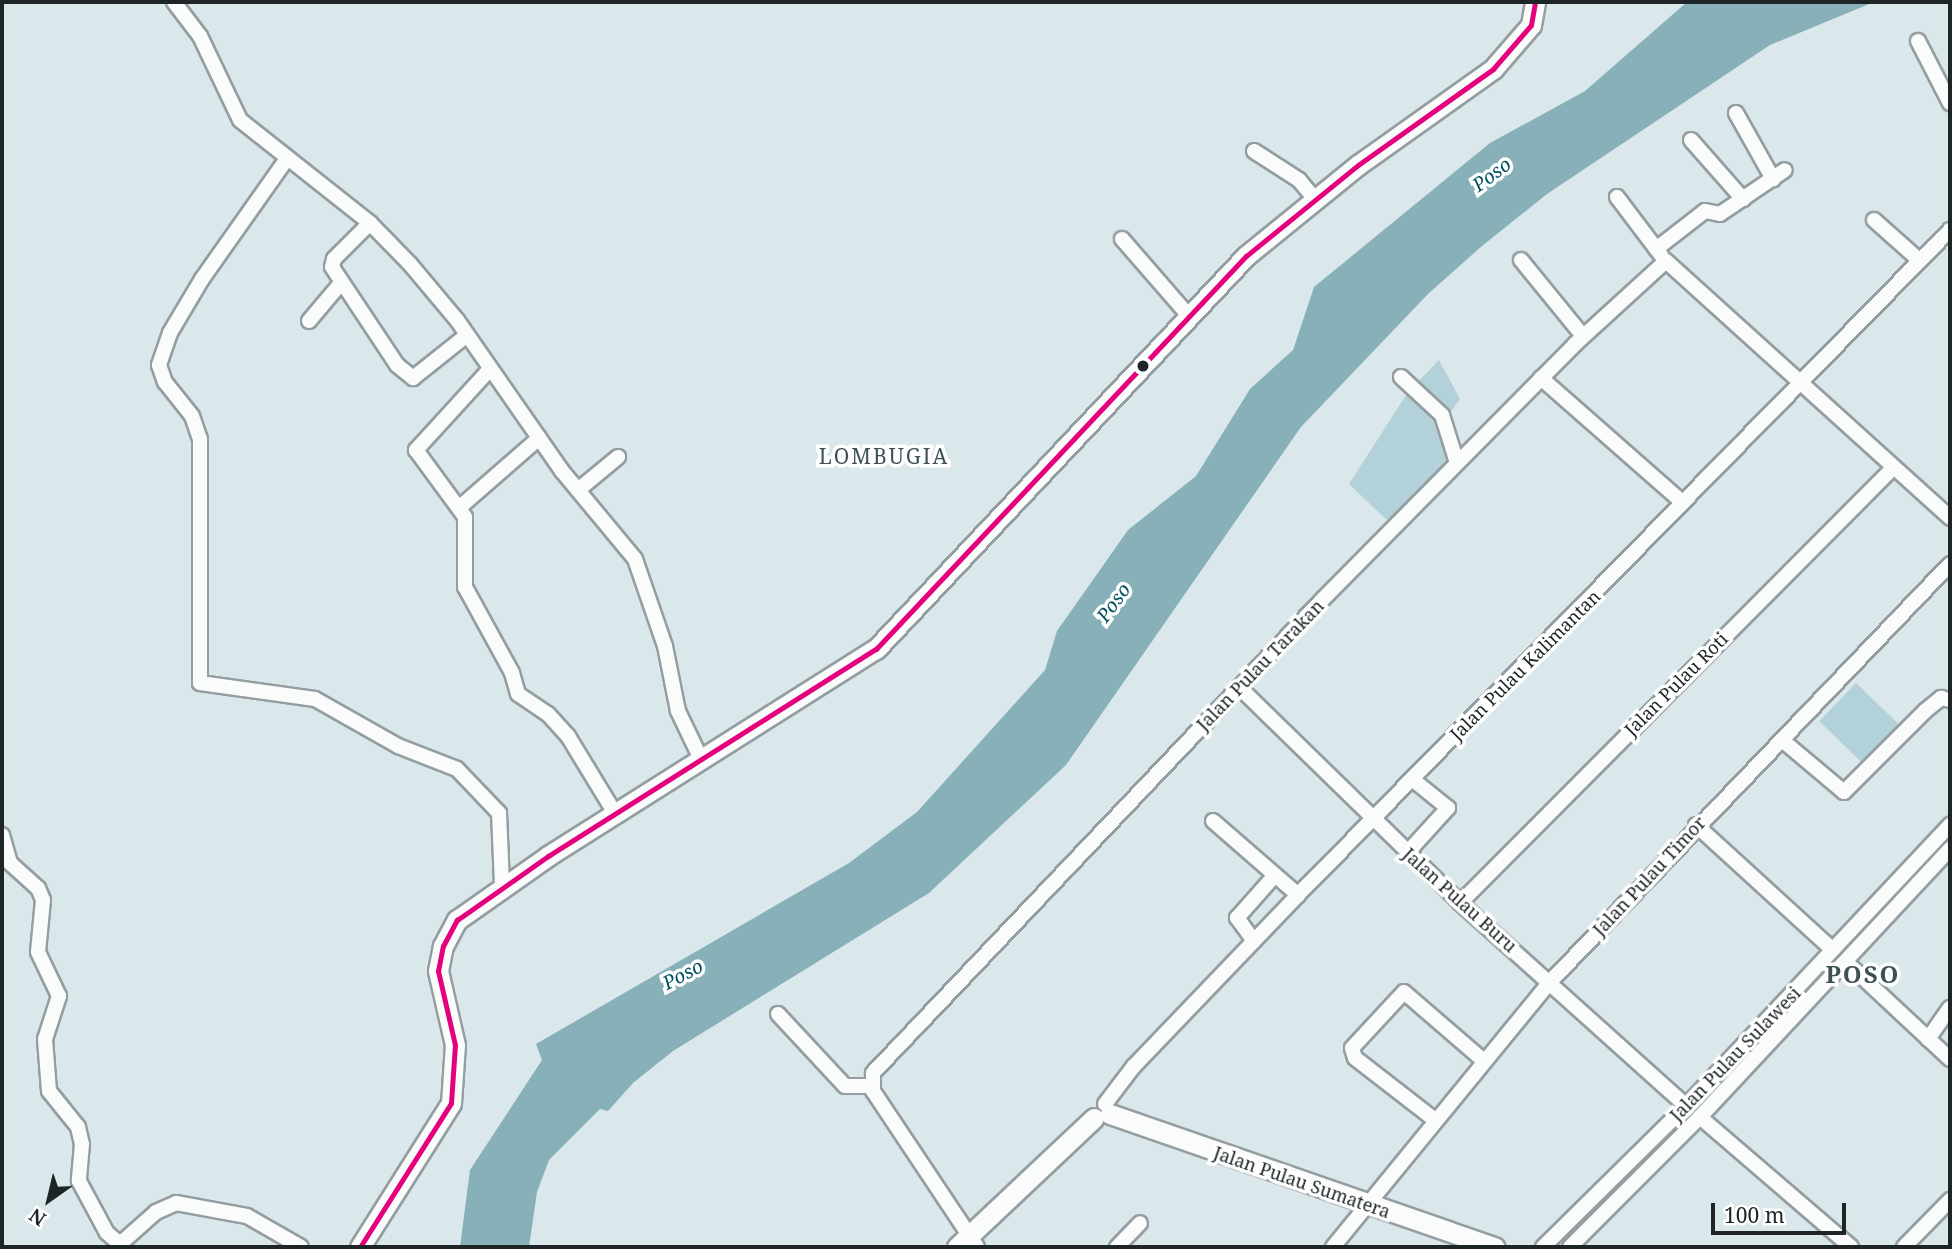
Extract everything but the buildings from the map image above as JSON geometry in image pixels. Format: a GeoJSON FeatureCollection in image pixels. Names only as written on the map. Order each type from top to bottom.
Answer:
{"type":"FeatureCollection","features":[{"type":"Feature","properties":{"kind":"highway"},"geometry":{"type":"LineString","coordinates":[[360,1247],[451,1103],[457,1062],[438,971],[443,946],[462,914],[876,649],[1188,315],[1261,242],[1315,199],[1475,85],[1508,56],[1531,25],[1535,2]]}},
{"type":"Feature","properties":{"kind":"highway"},"geometry":{"type":"LineString","coordinates":[[968,1243],[1103,1112]]}},
{"type":"Feature","properties":{"kind":"highway","name":"Jalan Pulau Sumatera"},"geometry":{"type":"LineString","coordinates":[[1103,1112],[1495,1247]]}},
{"type":"Feature","properties":{"kind":"street"},"geometry":{"type":"LineString","coordinates":[[174,2],[200,36],[240,120],[286,160],[370,223],[467,335],[539,438],[639,566],[665,646],[678,711],[701,759]]}},
{"type":"Feature","properties":{"kind":"street"},"geometry":{"type":"LineString","coordinates":[[1919,41],[1950,103]]}},
{"type":"Feature","properties":{"kind":"street"},"geometry":{"type":"LineString","coordinates":[[1656,249],[1705,212],[1719,215],[1779,174],[1736,113]]}},
{"type":"Feature","properties":{"kind":"street"},"geometry":{"type":"LineString","coordinates":[[1691,140],[1743,199]]}},
{"type":"Feature","properties":{"kind":"street"},"geometry":{"type":"LineString","coordinates":[[1254,151],[1295,177],[1315,199]]}},
{"type":"Feature","properties":{"kind":"street"},"geometry":{"type":"LineString","coordinates":[[286,160],[202,279],[170,332],[159,365],[165,382],[192,416],[200,439],[200,683],[315,699],[398,746],[457,769],[499,813],[502,886]]}},
{"type":"Feature","properties":{"kind":"street"},"geometry":{"type":"LineString","coordinates":[[1617,197],[1666,261],[1801,386],[1950,518]]}},
{"type":"Feature","properties":{"kind":"street"},"geometry":{"type":"LineString","coordinates":[[1874,220],[1919,260]]}},
{"type":"Feature","properties":{"kind":"street"},"geometry":{"type":"LineString","coordinates":[[370,223],[333,260],[341,283],[408,377],[467,335]]}},
{"type":"Feature","properties":{"kind":"street","name":"Jalan Pulau Kalimantan"},"geometry":{"type":"LineString","coordinates":[[1103,1112],[1135,1066],[1298,895],[1682,502],[1801,386],[1950,230]]}},
{"type":"Feature","properties":{"kind":"street"},"geometry":{"type":"LineString","coordinates":[[1122,239],[1188,315]]}},
{"type":"Feature","properties":{"kind":"street"},"geometry":{"type":"LineString","coordinates":[[1521,260],[1583,336]]}},
{"type":"Feature","properties":{"kind":"street","name":"Jalan Pulau Tarakan"},"geometry":{"type":"LineString","coordinates":[[871,1086],[873,1073],[1239,687],[1583,336],[1666,261]]}},
{"type":"Feature","properties":{"kind":"street"},"geometry":{"type":"LineString","coordinates":[[309,321],[341,283]]}},
{"type":"Feature","properties":{"kind":"street"},"geometry":{"type":"LineString","coordinates":[[490,369],[416,449],[460,507],[467,526],[465,583],[478,615],[512,673],[518,694],[548,714],[568,736],[616,815]]}},
{"type":"Feature","properties":{"kind":"street"},"geometry":{"type":"LineString","coordinates":[[1401,377],[1442,415],[1457,463]]}},
{"type":"Feature","properties":{"kind":"street"},"geometry":{"type":"LineString","coordinates":[[1541,378],[1682,502]]}},
{"type":"Feature","properties":{"kind":"street"},"geometry":{"type":"LineString","coordinates":[[460,507],[539,438]]}},
{"type":"Feature","properties":{"kind":"street"},"geometry":{"type":"LineString","coordinates":[[578,490],[618,457]]}},
{"type":"Feature","properties":{"kind":"street","name":"Jalan Pulau Roti"},"geometry":{"type":"LineString","coordinates":[[1460,903],[1894,467]]}},
{"type":"Feature","properties":{"kind":"street","name":"Jalan Pulau Timor"},"geometry":{"type":"LineString","coordinates":[[1333,1247],[1550,981],[1696,825],[1782,740],[1950,564]]}},
{"type":"Feature","properties":{"kind":"street","name":"Jalan Pulau Buru"},"geometry":{"type":"LineString","coordinates":[[1239,687],[1460,903],[1550,981],[1686,1106]]}},
{"type":"Feature","properties":{"kind":"street"},"geometry":{"type":"LineString","coordinates":[[1782,740],[1843,792],[1936,702],[1944,697],[1950,700]]}},
{"type":"Feature","properties":{"kind":"street"},"geometry":{"type":"LineString","coordinates":[[1407,853],[1448,808],[1412,779]]}},
{"type":"Feature","properties":{"kind":"street"},"geometry":{"type":"LineString","coordinates":[[1213,821],[1298,895]]}},
{"type":"Feature","properties":{"kind":"street"},"geometry":{"type":"LineString","coordinates":[[1696,825],[1833,950]]}},
{"type":"Feature","properties":{"kind":"street","name":"Jalan Pulau Sulawesi"},"geometry":{"type":"LineString","coordinates":[[1543,1247],[1686,1106],[1950,825]]}},
{"type":"Feature","properties":{"kind":"street"},"geometry":{"type":"LineString","coordinates":[[2,835],[10,863],[38,888],[43,900],[38,952],[59,996],[45,1039],[49,1091],[78,1127],[82,1144],[79,1181],[107,1233],[120,1244],[156,1212],[176,1203],[247,1216],[301,1247]]}},
{"type":"Feature","properties":{"kind":"street","name":"Jalan Pulau Sulawesi"},"geometry":{"type":"LineString","coordinates":[[1570,1247],[1700,1117],[1950,849]]}},
{"type":"Feature","properties":{"kind":"street"},"geometry":{"type":"LineString","coordinates":[[1254,941],[1237,918],[1275,875]]}},
{"type":"Feature","properties":{"kind":"street"},"geometry":{"type":"LineString","coordinates":[[1846,962],[1950,1059]]}},
{"type":"Feature","properties":{"kind":"street"},"geometry":{"type":"LineString","coordinates":[[1435,1120],[1355,1058],[1352,1048],[1404,992],[1484,1061]]}},
{"type":"Feature","properties":{"kind":"street"},"geometry":{"type":"LineString","coordinates":[[1928,1039],[1950,1008]]}},
{"type":"Feature","properties":{"kind":"street"},"geometry":{"type":"LineString","coordinates":[[778,1014],[845,1086],[871,1086],[968,1243]]}},
{"type":"Feature","properties":{"kind":"street"},"geometry":{"type":"LineString","coordinates":[[1752,1037],[1765,1047]]}},
{"type":"Feature","properties":{"kind":"street"},"geometry":{"type":"LineString","coordinates":[[1700,1117],[1851,1247]]}},
{"type":"Feature","properties":{"kind":"street"},"geometry":{"type":"LineString","coordinates":[[1904,1247],[1950,1200]]}},
{"type":"Feature","properties":{"kind":"street"},"geometry":{"type":"LineString","coordinates":[[1584,1208],[1594,1222]]}},
{"type":"Feature","properties":{"kind":"street"},"geometry":{"type":"LineString","coordinates":[[1117,1247],[1140,1223]]}},
{"type":"Feature","properties":{"kind":"shaded area"},"geometry":{"type":"Polygon","coordinates":[[[1439,360],[1460,399],[1438,429],[1450,466],[1393,526],[1349,484],[1408,392],[1439,360]]]}},
{"type":"Feature","properties":{"kind":"shaded area"},"geometry":{"type":"Polygon","coordinates":[[[1856,683],[1904,730],[1867,768],[1819,721],[1856,683]]]}},
{"type":"Feature","properties":{"kind":"water","name":"Poso"},"geometry":{"type":"Polygon","coordinates":[[[1687,2],[1874,2],[1770,45],[1547,194],[1482,246],[1428,294],[1301,427],[1066,765],[929,893],[673,1051],[633,1083],[608,1111],[600,1109],[549,1160],[537,1192],[529,1247],[460,1247],[470,1170],[542,1060],[536,1044],[849,863],[917,812],[1045,670],[1057,631],[1128,530],[1196,476],[1250,389],[1293,350],[1314,287],[1490,143],[1585,91],[1687,2]]]}},
{"type":"Feature","properties":{"kind":"transit line"},"geometry":{"type":"LineString","coordinates":[[360,1247],[451,1103],[455,1045],[438,971],[443,946],[457,920],[548,856],[876,649],[1246,256],[1358,165],[1493,69],[1531,25],[1535,2]]}},
{"type":"Feature","properties":{"kind":"district","name":"LOMBUGIA"},"geometry":{"type":"Point","coordinates":[884,456]}},
{"type":"Feature","properties":{"kind":"district","name":"POSO"},"geometry":{"type":"Point","coordinates":[1863,974]}}]}
